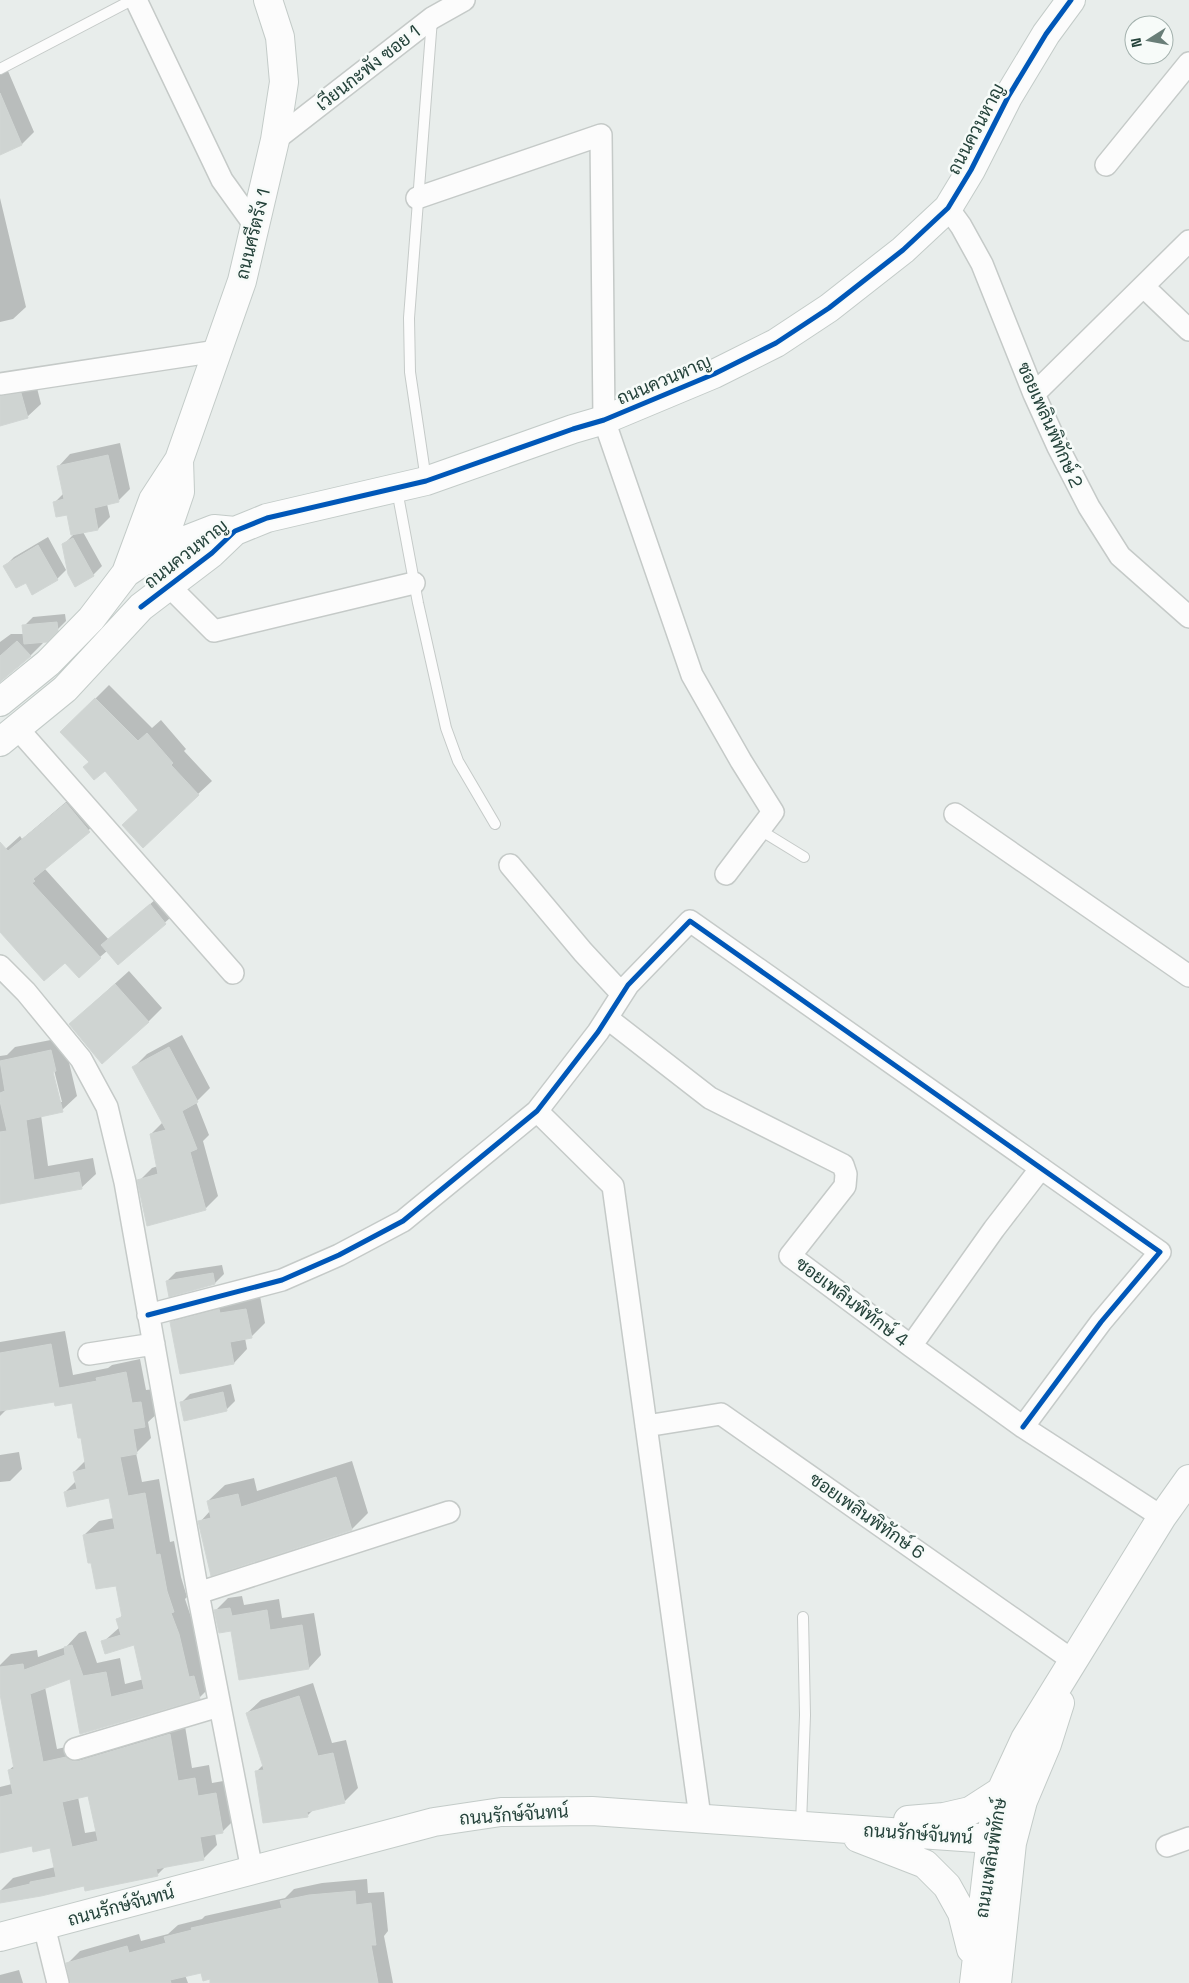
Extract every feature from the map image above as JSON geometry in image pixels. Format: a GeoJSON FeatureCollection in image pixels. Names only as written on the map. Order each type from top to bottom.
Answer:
{"type":"FeatureCollection","features":[{"type":"Feature","properties":{"kind":"main road","name":"ถนนศรีตรัง 1"},"geometry":{"type":"LineString","coordinates":[[126,573],[153,500],[179,460],[242,281],[275,140],[284,82],[280,37],[268,0]]}},
{"type":"Feature","properties":{"kind":"main road","name":"ถนนควนหาญ"},"geometry":{"type":"LineString","coordinates":[[0,702],[48,663],[91,619],[126,573],[160,550],[267,518],[426,481],[573,429],[604,420],[714,374],[776,343],[829,308],[903,250],[948,208],[971,170],[1008,97],[1046,34],[1071,0]]}},
{"type":"Feature","properties":{"kind":"main road","name":"ถนนศรีตรัง 1"},"geometry":{"type":"LineString","coordinates":[[141,607],[180,492],[179,460]]}},
{"type":"Feature","properties":{"kind":"main road"},"geometry":{"type":"LineString","coordinates":[[180,492],[201,521],[224,530]]}},
{"type":"Feature","properties":{"kind":"main road","name":"ถนนควนหาญ"},"geometry":{"type":"LineString","coordinates":[[9,735],[66,689],[141,607],[212,553],[224,530]]}},
{"type":"Feature","properties":{"kind":"main road","name":"ถนนเพลินพิทักษ์"},"geometry":{"type":"LineString","coordinates":[[982,1979],[1001,1841],[1001,1791],[1026,1739],[1075,1662],[1162,1517],[1189,1479]]}},
{"type":"Feature","properties":{"kind":"main road","name":"ถนนเพลินพิทักษ์"},"geometry":{"type":"LineString","coordinates":[[1001,1841],[1023,1801],[1047,1744],[1075,1662]]}},
{"type":"Feature","properties":{"kind":"main road"},"geometry":{"type":"LineString","coordinates":[[830,1827],[944,1817],[970,1810],[1001,1791]]}},
{"type":"Feature","properties":{"kind":"main road","name":"ถนนรักษ์จันทน์"},"geometry":{"type":"LineString","coordinates":[[0,1938],[434,1822],[501,1812],[592,1811],[700,1817],[1001,1841]]}},
{"type":"Feature","properties":{"kind":"main road"},"geometry":{"type":"LineString","coordinates":[[830,1827],[925,1864],[947,1886],[962,1913],[982,1979]]}},
{"type":"Feature","properties":{"kind":"street"},"geometry":{"type":"LineString","coordinates":[[136,0],[222,180],[255,226]]}},
{"type":"Feature","properties":{"kind":"street","name":"เวียนกะพัง ซอย 1"},"geometry":{"type":"LineString","coordinates":[[275,140],[432,18],[464,0]]}},
{"type":"Feature","properties":{"kind":"street"},"geometry":{"type":"LineString","coordinates":[[1106,165],[1189,62]]}},
{"type":"Feature","properties":{"kind":"street"},"geometry":{"type":"LineString","coordinates":[[417,198],[601,135],[604,420],[692,675],[741,761],[774,812],[726,874]]}},
{"type":"Feature","properties":{"kind":"street","name":"ซอยเพลินพิทักษ์ 2"},"geometry":{"type":"LineString","coordinates":[[948,208],[961,226],[982,264],[1034,394],[1058,447],[1089,507],[1120,556],[1187,610]]}},
{"type":"Feature","properties":{"kind":"street"},"geometry":{"type":"LineString","coordinates":[[1034,394],[1189,241]]}},
{"type":"Feature","properties":{"kind":"street"},"geometry":{"type":"LineString","coordinates":[[1144,287],[1189,330]]}},
{"type":"Feature","properties":{"kind":"street"},"geometry":{"type":"LineString","coordinates":[[0,384],[216,352]]}},
{"type":"Feature","properties":{"kind":"street"},"geometry":{"type":"LineString","coordinates":[[170,586],[214,630],[414,583]]}},
{"type":"Feature","properties":{"kind":"street"},"geometry":{"type":"LineString","coordinates":[[9,735],[233,973]]}},
{"type":"Feature","properties":{"kind":"street"},"geometry":{"type":"LineString","coordinates":[[955,814],[1189,976]]}},
{"type":"Feature","properties":{"kind":"street"},"geometry":{"type":"LineString","coordinates":[[510,865],[583,952],[622,994]]}},
{"type":"Feature","properties":{"kind":"street"},"geometry":{"type":"LineString","coordinates":[[148,1315],[282,1280],[339,1254],[403,1221],[537,1111],[628,985],[690,921],[1160,1252],[1102,1322],[1023,1427]]}},
{"type":"Feature","properties":{"kind":"street"},"geometry":{"type":"LineString","coordinates":[[0,966],[26,992],[82,1059],[107,1107],[124,1182],[219,1706],[252,1870]]}},
{"type":"Feature","properties":{"kind":"street","name":"ซอยเพลินพิทักษ์ 4"},"geometry":{"type":"LineString","coordinates":[[606,1018],[710,1098],[843,1165],[846,1174],[845,1186],[790,1256],[910,1346],[1023,1427],[1162,1517]]}},
{"type":"Feature","properties":{"kind":"street"},"geometry":{"type":"LineString","coordinates":[[537,1111],[613,1186],[700,1817]]}},
{"type":"Feature","properties":{"kind":"street"},"geometry":{"type":"LineString","coordinates":[[910,1346],[1041,1168]]}},
{"type":"Feature","properties":{"kind":"street"},"geometry":{"type":"LineString","coordinates":[[89,1354],[154,1344]]}},
{"type":"Feature","properties":{"kind":"street","name":"ซอยเพลินพิทักษ์ 6"},"geometry":{"type":"LineString","coordinates":[[646,1426],[720,1414],[1075,1662]]}},
{"type":"Feature","properties":{"kind":"street"},"geometry":{"type":"LineString","coordinates":[[198,1593],[449,1512]]}},
{"type":"Feature","properties":{"kind":"street"},"geometry":{"type":"LineString","coordinates":[[75,1749],[219,1706]]}},
{"type":"Feature","properties":{"kind":"street"},"geometry":{"type":"LineString","coordinates":[[1167,1846],[1189,1838]]}},
{"type":"Feature","properties":{"kind":"street"},"geometry":{"type":"LineString","coordinates":[[44,1926],[58,1983]]}},
{"type":"Feature","properties":{"kind":"lane"},"geometry":{"type":"LineString","coordinates":[[0,69],[132,0]]}},
{"type":"Feature","properties":{"kind":"lane"},"geometry":{"type":"LineString","coordinates":[[426,481],[410,372],[409,318],[432,18]]}},
{"type":"Feature","properties":{"kind":"lane"},"geometry":{"type":"LineString","coordinates":[[397,489],[414,583],[446,728],[458,761],[495,824]]}},
{"type":"Feature","properties":{"kind":"lane"},"geometry":{"type":"LineString","coordinates":[[760,830],[804,857]]}},
{"type":"Feature","properties":{"kind":"lane"},"geometry":{"type":"LineString","coordinates":[[801,1825],[805,1715],[803,1617]]}},
{"type":"Feature","properties":{"kind":"building"},"geometry":{"type":"Polygon","coordinates":[[[0,93],[22,145],[0,155],[0,93]]]}},
{"type":"Feature","properties":{"kind":"building"},"geometry":{"type":"Polygon","coordinates":[[[21,393],[28,418],[0,426],[0,396],[21,393]]]}},
{"type":"Feature","properties":{"kind":"building"},"geometry":{"type":"Polygon","coordinates":[[[108,455],[119,502],[94,508],[98,530],[71,535],[67,515],[56,517],[53,502],[64,499],[57,466],[108,455]]]}},
{"type":"Feature","properties":{"kind":"building"},"geometry":{"type":"Polygon","coordinates":[[[73,538],[94,576],[75,587],[68,574],[62,544],[73,538]]]}},
{"type":"Feature","properties":{"kind":"building"},"geometry":{"type":"Polygon","coordinates":[[[38,545],[58,580],[32,595],[26,583],[16,588],[3,566],[38,545]]]}},
{"type":"Feature","properties":{"kind":"building"},"geometry":{"type":"Polygon","coordinates":[[[57,622],[58,631],[47,642],[24,644],[22,625],[57,622]]]}},
{"type":"Feature","properties":{"kind":"building"},"geometry":{"type":"Polygon","coordinates":[[[17,641],[31,656],[0,682],[0,656],[17,641]]]}},
{"type":"Feature","properties":{"kind":"building"},"geometry":{"type":"Polygon","coordinates":[[[95,698],[138,741],[147,733],[173,763],[171,765],[199,795],[143,848],[122,825],[138,810],[105,771],[94,780],[83,767],[89,762],[60,732],[95,698]]]}},
{"type":"Feature","properties":{"kind":"building"},"geometry":{"type":"Polygon","coordinates":[[[66,803],[90,832],[33,879],[35,881],[32,883],[101,958],[79,978],[65,963],[44,981],[0,932],[0,842],[8,851],[66,803]]]}},
{"type":"Feature","properties":{"kind":"building"},"geometry":{"type":"Polygon","coordinates":[[[150,904],[166,924],[118,965],[101,945],[150,904]]]}},
{"type":"Feature","properties":{"kind":"building"},"geometry":{"type":"Polygon","coordinates":[[[115,984],[149,1022],[102,1064],[69,1024],[115,984]]]}},
{"type":"Feature","properties":{"kind":"building"},"geometry":{"type":"Polygon","coordinates":[[[169,1047],[198,1102],[182,1111],[197,1149],[190,1152],[206,1210],[147,1226],[137,1180],[158,1174],[150,1134],[166,1130],[132,1067],[169,1047]]]}},
{"type":"Feature","properties":{"kind":"building"},"geometry":{"type":"Polygon","coordinates":[[[51,1050],[56,1071],[53,1072],[63,1112],[26,1120],[34,1180],[79,1172],[82,1189],[0,1204],[0,1132],[7,1131],[0,1101],[0,1093],[5,1091],[0,1061],[51,1050]]]}},
{"type":"Feature","properties":{"kind":"building"},"geometry":{"type":"Polygon","coordinates":[[[213,1273],[215,1284],[169,1297],[166,1281],[213,1273]]]}},
{"type":"Feature","properties":{"kind":"building"},"geometry":{"type":"Polygon","coordinates":[[[219,1309],[220,1313],[246,1309],[252,1338],[230,1342],[234,1364],[180,1374],[170,1322],[219,1309]]]}},
{"type":"Feature","properties":{"kind":"building"},"geometry":{"type":"Polygon","coordinates":[[[51,1344],[59,1388],[97,1381],[96,1378],[126,1372],[132,1403],[141,1402],[145,1427],[133,1429],[137,1454],[120,1457],[128,1496],[145,1493],[156,1555],[160,1554],[167,1591],[174,1612],[171,1613],[179,1634],[189,1677],[194,1676],[200,1699],[80,1734],[70,1679],[30,1694],[43,1762],[66,1757],[72,1761],[79,1761],[170,1734],[178,1781],[195,1778],[198,1796],[216,1793],[223,1833],[200,1837],[204,1860],[156,1869],[158,1876],[85,1891],[84,1886],[0,1903],[0,1891],[56,1877],[50,1848],[33,1852],[32,1846],[0,1853],[0,1797],[13,1794],[8,1770],[14,1769],[0,1694],[0,1667],[23,1664],[24,1670],[65,1655],[64,1647],[72,1645],[83,1676],[106,1672],[111,1697],[144,1689],[134,1645],[105,1654],[101,1641],[121,1635],[116,1619],[122,1617],[116,1586],[96,1589],[91,1563],[88,1563],[83,1535],[115,1529],[109,1498],[67,1507],[64,1492],[77,1489],[73,1472],[86,1469],[81,1438],[78,1438],[72,1403],[55,1406],[54,1402],[0,1411],[0,1353],[51,1344]],[[88,1796],[62,1802],[72,1847],[98,1841],[88,1796]]]}},
{"type":"Feature","properties":{"kind":"building"},"geometry":{"type":"Polygon","coordinates":[[[223,1392],[227,1411],[184,1421],[180,1402],[223,1392]]]}},
{"type":"Feature","properties":{"kind":"building"},"geometry":{"type":"Polygon","coordinates":[[[336,1477],[352,1530],[211,1576],[198,1521],[211,1518],[207,1501],[238,1494],[241,1507],[336,1477]]]}},
{"type":"Feature","properties":{"kind":"building"},"geometry":{"type":"Polygon","coordinates":[[[230,1608],[232,1616],[267,1610],[270,1630],[302,1625],[309,1669],[239,1680],[231,1631],[219,1633],[214,1610],[230,1608]]]}},
{"type":"Feature","properties":{"kind":"building"},"geometry":{"type":"Polygon","coordinates":[[[299,1696],[318,1756],[333,1753],[345,1803],[307,1812],[308,1817],[263,1823],[255,1771],[264,1770],[246,1713],[299,1696]]]}},
{"type":"Feature","properties":{"kind":"building"},"geometry":{"type":"Polygon","coordinates":[[[355,1891],[356,1905],[371,1903],[376,1945],[371,1945],[378,1983],[210,1983],[210,1979],[203,1981],[201,1973],[170,1980],[171,1983],[70,1983],[66,1963],[127,1946],[129,1953],[166,1943],[164,1937],[192,1930],[191,1928],[282,1908],[280,1901],[309,1895],[355,1891]]]}},
{"type":"Feature","properties":{"kind":"cycle path"},"geometry":{"type":"LineString","coordinates":[[141,607],[212,553],[235,531],[267,518],[426,481],[573,429],[604,420],[714,374],[776,343],[829,308],[903,250],[948,208],[971,170],[1008,97],[1046,34],[1071,0]]}},
{"type":"Feature","properties":{"kind":"cycle path"},"geometry":{"type":"LineString","coordinates":[[148,1315],[282,1280],[339,1255],[403,1221],[537,1111],[598,1032],[628,985],[690,921],[1160,1252],[1101,1322],[1023,1427]]}}]}
